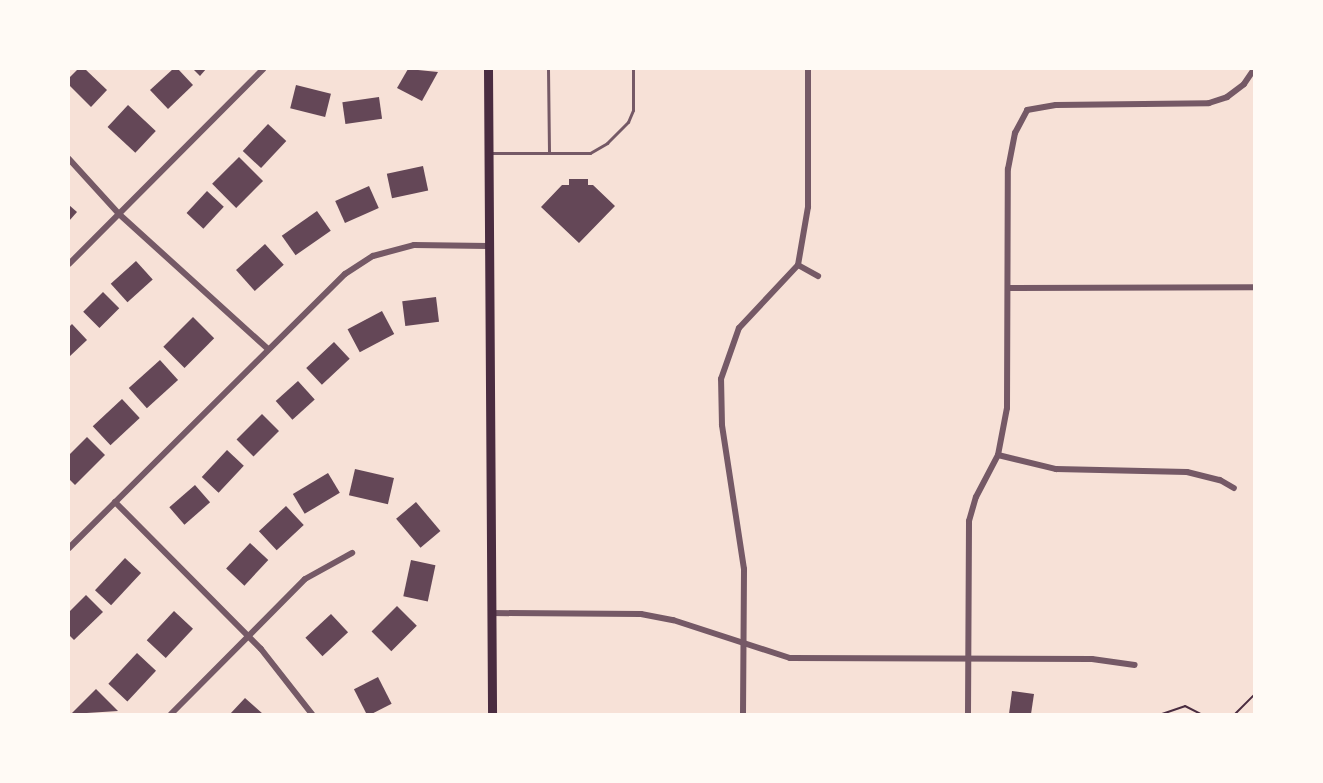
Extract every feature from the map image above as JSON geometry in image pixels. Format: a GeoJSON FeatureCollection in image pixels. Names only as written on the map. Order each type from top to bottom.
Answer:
{"type":"FeatureCollection","features":[{"type":"Feature","properties":{"kind":"main road"},"geometry":{"type":"LineString","coordinates":[[488,69],[492,714]]}},
{"type":"Feature","properties":{"kind":"street"},"geometry":{"type":"LineString","coordinates":[[69,264],[263,69]]}},
{"type":"Feature","properties":{"kind":"street"},"geometry":{"type":"LineString","coordinates":[[743,714],[744,569],[722,426],[721,379],[739,328],[798,265],[808,207],[808,69]]}},
{"type":"Feature","properties":{"kind":"street"},"geometry":{"type":"LineString","coordinates":[[968,714],[969,520],[976,497],[998,455],[1007,408],[1008,169],[1015,133],[1027,110],[1056,105],[1209,103],[1227,97],[1244,84],[1254,69]]}},
{"type":"Feature","properties":{"kind":"street"},"geometry":{"type":"LineString","coordinates":[[69,159],[118,214],[267,348]]}},
{"type":"Feature","properties":{"kind":"street"},"geometry":{"type":"LineString","coordinates":[[69,549],[267,348],[345,274],[373,256],[414,245],[488,246]]}},
{"type":"Feature","properties":{"kind":"street"},"geometry":{"type":"LineString","coordinates":[[798,265],[818,276]]}},
{"type":"Feature","properties":{"kind":"street"},"geometry":{"type":"LineString","coordinates":[[1008,288],[1254,287]]}},
{"type":"Feature","properties":{"kind":"street"},"geometry":{"type":"LineString","coordinates":[[998,455],[1056,470],[1187,472],[1220,480],[1234,488]]}},
{"type":"Feature","properties":{"kind":"street"},"geometry":{"type":"LineString","coordinates":[[115,502],[248,636],[312,714]]}},
{"type":"Feature","properties":{"kind":"street"},"geometry":{"type":"LineString","coordinates":[[171,714],[305,579],[352,553]]}},
{"type":"Feature","properties":{"kind":"street"},"geometry":{"type":"LineString","coordinates":[[491,613],[641,614],[673,620],[743,645],[790,658],[1092,659],[1134,665]]}},
{"type":"Feature","properties":{"kind":"lane"},"geometry":{"type":"LineString","coordinates":[[548,69],[549,153]]}},
{"type":"Feature","properties":{"kind":"lane"},"geometry":{"type":"LineString","coordinates":[[488,153],[590,153],[607,143],[628,122],[633,110],[633,69]]}},
{"type":"Feature","properties":{"kind":"path"},"geometry":{"type":"LineString","coordinates":[[1235,714],[1254,695]]}},
{"type":"Feature","properties":{"kind":"path"},"geometry":{"type":"LineString","coordinates":[[1162,714],[1185,706],[1201,714]]}},
{"type":"Feature","properties":{"kind":"building"},"geometry":{"type":"Polygon","coordinates":[[[78,69],[85,69],[107,90],[91,107],[69,85],[69,78],[78,69]]]}},
{"type":"Feature","properties":{"kind":"building"},"geometry":{"type":"Polygon","coordinates":[[[173,69],[178,69],[193,85],[168,109],[150,90],[173,69]]]}},
{"type":"Feature","properties":{"kind":"building"},"geometry":{"type":"Polygon","coordinates":[[[193,69],[206,69],[200,76],[193,69]]]}},
{"type":"Feature","properties":{"kind":"building"},"geometry":{"type":"Polygon","coordinates":[[[408,69],[438,72],[422,101],[397,88],[408,69]]]}},
{"type":"Feature","properties":{"kind":"building"},"geometry":{"type":"Polygon","coordinates":[[[296,85],[331,94],[325,117],[290,108],[296,85]]]}},
{"type":"Feature","properties":{"kind":"building"},"geometry":{"type":"Polygon","coordinates":[[[379,97],[382,119],[345,124],[342,102],[379,97]]]}},
{"type":"Feature","properties":{"kind":"building"},"geometry":{"type":"Polygon","coordinates":[[[128,105],[156,131],[135,153],[108,127],[128,105]]]}},
{"type":"Feature","properties":{"kind":"building"},"geometry":{"type":"Polygon","coordinates":[[[268,124],[286,141],[261,168],[243,151],[268,124]]]}},
{"type":"Feature","properties":{"kind":"building"},"geometry":{"type":"Polygon","coordinates":[[[239,157],[263,181],[236,208],[212,184],[239,157]]]}},
{"type":"Feature","properties":{"kind":"building"},"geometry":{"type":"Polygon","coordinates":[[[423,166],[428,190],[392,198],[387,174],[423,166]]]}},
{"type":"Feature","properties":{"kind":"building"},"geometry":{"type":"Polygon","coordinates":[[[569,179],[588,179],[588,185],[593,185],[615,206],[579,243],[541,207],[562,185],[569,185],[569,179]]]}},
{"type":"Feature","properties":{"kind":"building"},"geometry":{"type":"Polygon","coordinates":[[[369,186],[379,208],[345,223],[335,201],[369,186]]]}},
{"type":"Feature","properties":{"kind":"building"},"geometry":{"type":"Polygon","coordinates":[[[207,191],[224,207],[203,229],[187,213],[207,191]]]}},
{"type":"Feature","properties":{"kind":"building"},"geometry":{"type":"Polygon","coordinates":[[[69,205],[77,212],[69,221],[69,205]]]}},
{"type":"Feature","properties":{"kind":"building"},"geometry":{"type":"Polygon","coordinates":[[[317,211],[331,231],[296,255],[282,236],[317,211]]]}},
{"type":"Feature","properties":{"kind":"building"},"geometry":{"type":"Polygon","coordinates":[[[265,244],[284,265],[255,291],[236,270],[265,244]]]}},
{"type":"Feature","properties":{"kind":"building"},"geometry":{"type":"Polygon","coordinates":[[[136,261],[153,280],[127,302],[111,284],[136,261]]]}},
{"type":"Feature","properties":{"kind":"building"},"geometry":{"type":"Polygon","coordinates":[[[103,292],[119,308],[99,328],[83,312],[103,292]]]}},
{"type":"Feature","properties":{"kind":"building"},"geometry":{"type":"Polygon","coordinates":[[[436,297],[439,322],[405,326],[402,301],[436,297]]]}},
{"type":"Feature","properties":{"kind":"building"},"geometry":{"type":"Polygon","coordinates":[[[382,311],[394,334],[360,352],[348,329],[382,311]]]}},
{"type":"Feature","properties":{"kind":"building"},"geometry":{"type":"Polygon","coordinates":[[[193,317],[214,338],[185,368],[163,347],[193,317]]]}},
{"type":"Feature","properties":{"kind":"building"},"geometry":{"type":"Polygon","coordinates":[[[72,324],[87,340],[69,357],[69,327],[72,324]]]}},
{"type":"Feature","properties":{"kind":"building"},"geometry":{"type":"Polygon","coordinates":[[[334,342],[350,359],[322,385],[306,368],[334,342]]]}},
{"type":"Feature","properties":{"kind":"building"},"geometry":{"type":"Polygon","coordinates":[[[160,360],[178,380],[147,408],[129,388],[160,360]]]}},
{"type":"Feature","properties":{"kind":"building"},"geometry":{"type":"Polygon","coordinates":[[[298,381],[315,400],[292,420],[276,401],[298,381]]]}},
{"type":"Feature","properties":{"kind":"building"},"geometry":{"type":"Polygon","coordinates":[[[122,399],[140,418],[110,445],[93,426],[122,399]]]}},
{"type":"Feature","properties":{"kind":"building"},"geometry":{"type":"Polygon","coordinates":[[[262,414],[279,431],[254,456],[237,439],[262,414]]]}},
{"type":"Feature","properties":{"kind":"building"},"geometry":{"type":"Polygon","coordinates":[[[87,437],[105,455],[75,485],[69,479],[69,455],[87,437]]]}},
{"type":"Feature","properties":{"kind":"building"},"geometry":{"type":"Polygon","coordinates":[[[227,450],[244,466],[219,493],[202,477],[227,450]]]}},
{"type":"Feature","properties":{"kind":"building"},"geometry":{"type":"Polygon","coordinates":[[[355,469],[394,478],[388,504],[349,495],[355,469]]]}},
{"type":"Feature","properties":{"kind":"building"},"geometry":{"type":"Polygon","coordinates":[[[328,473],[340,493],[305,514],[293,494],[328,473]]]}},
{"type":"Feature","properties":{"kind":"building"},"geometry":{"type":"Polygon","coordinates":[[[195,485],[210,502],[184,525],[169,507],[195,485]]]}},
{"type":"Feature","properties":{"kind":"building"},"geometry":{"type":"Polygon","coordinates":[[[416,502],[440,531],[421,548],[396,519],[416,502]]]}},
{"type":"Feature","properties":{"kind":"building"},"geometry":{"type":"Polygon","coordinates":[[[286,506],[304,525],[277,550],[259,531],[286,506]]]}},
{"type":"Feature","properties":{"kind":"building"},"geometry":{"type":"Polygon","coordinates":[[[250,543],[268,560],[244,586],[226,569],[250,543]]]}},
{"type":"Feature","properties":{"kind":"building"},"geometry":{"type":"Polygon","coordinates":[[[125,558],[141,573],[111,605],[95,590],[125,558]]]}},
{"type":"Feature","properties":{"kind":"building"},"geometry":{"type":"Polygon","coordinates":[[[411,560],[435,565],[428,601],[403,596],[411,560]]]}},
{"type":"Feature","properties":{"kind":"building"},"geometry":{"type":"Polygon","coordinates":[[[86,595],[103,612],[74,640],[69,635],[69,612],[86,595]]]}},
{"type":"Feature","properties":{"kind":"building"},"geometry":{"type":"Polygon","coordinates":[[[397,606],[417,626],[391,651],[372,631],[397,606]]]}},
{"type":"Feature","properties":{"kind":"building"},"geometry":{"type":"Polygon","coordinates":[[[174,611],[193,629],[166,658],[147,640],[174,611]]]}},
{"type":"Feature","properties":{"kind":"building"},"geometry":{"type":"Polygon","coordinates":[[[331,614],[348,632],[322,656],[305,638],[331,614]]]}},
{"type":"Feature","properties":{"kind":"building"},"geometry":{"type":"Polygon","coordinates":[[[137,653],[156,671],[127,701],[108,684],[137,653]]]}},
{"type":"Feature","properties":{"kind":"building"},"geometry":{"type":"Polygon","coordinates":[[[378,677],[392,704],[371,714],[367,714],[354,689],[378,677]]]}},
{"type":"Feature","properties":{"kind":"building"},"geometry":{"type":"Polygon","coordinates":[[[96,689],[118,711],[71,714],[96,689]]]}},
{"type":"Feature","properties":{"kind":"building"},"geometry":{"type":"Polygon","coordinates":[[[1012,691],[1034,694],[1031,714],[1009,714],[1012,691]]]}},
{"type":"Feature","properties":{"kind":"building"},"geometry":{"type":"Polygon","coordinates":[[[245,698],[263,714],[230,714],[245,698]]]}}]}
